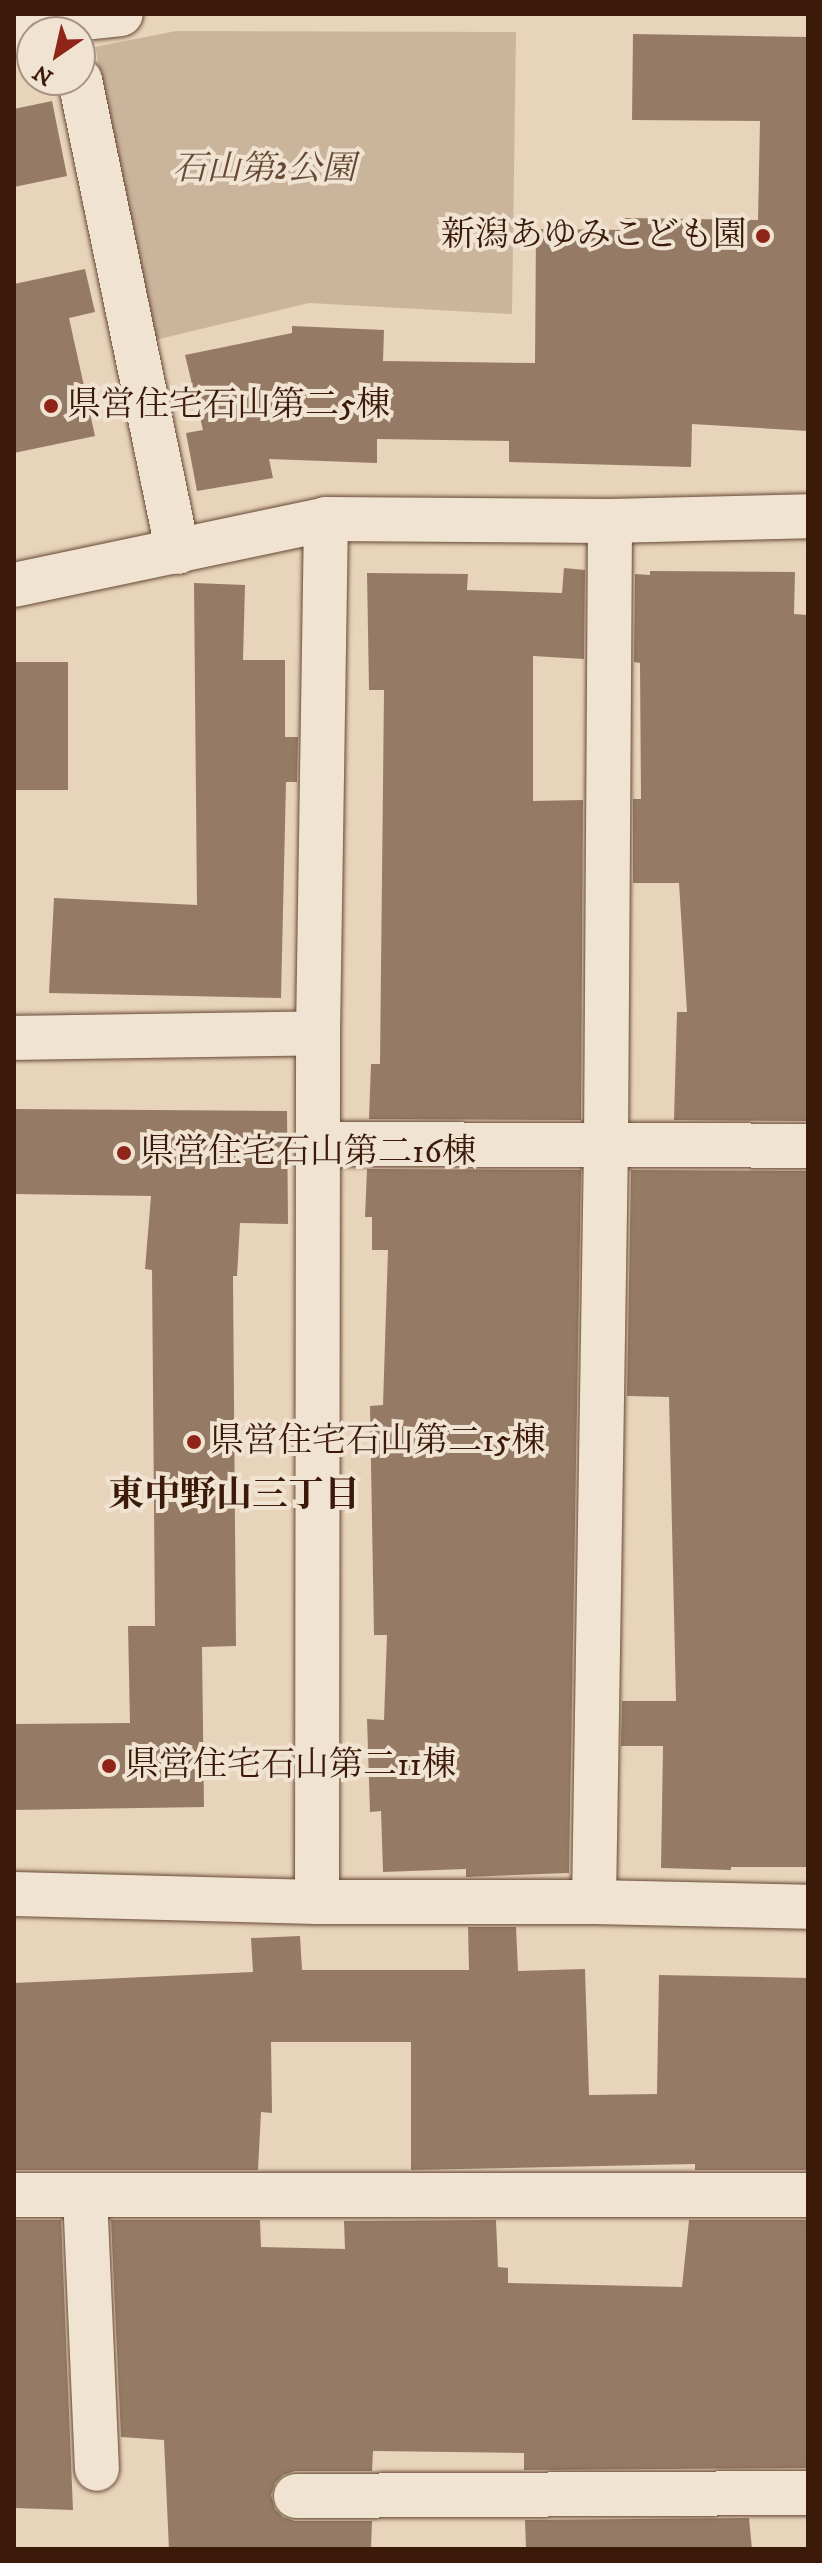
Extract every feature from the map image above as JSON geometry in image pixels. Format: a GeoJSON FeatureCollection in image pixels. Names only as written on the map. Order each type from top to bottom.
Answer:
{"type":"FeatureCollection","features":[{"type":"Feature","properties":{"kind":"street"},"geometry":{"type":"LineString","coordinates":[[96,20],[121,14]]}},
{"type":"Feature","properties":{"kind":"street"},"geometry":{"type":"LineString","coordinates":[[83,96],[178,552]]}},
{"type":"Feature","properties":{"kind":"street"},"geometry":{"type":"LineString","coordinates":[[14,585],[326,519],[610,521],[808,516]]}},
{"type":"Feature","properties":{"kind":"street"},"geometry":{"type":"LineString","coordinates":[[317,1902],[318,1033],[326,519]]}},
{"type":"Feature","properties":{"kind":"street"},"geometry":{"type":"LineString","coordinates":[[594,1902],[606,1147],[610,521]]}},
{"type":"Feature","properties":{"kind":"street"},"geometry":{"type":"LineString","coordinates":[[14,1038],[318,1033]]}},
{"type":"Feature","properties":{"kind":"street"},"geometry":{"type":"LineString","coordinates":[[320,1144],[808,1146]]}},
{"type":"Feature","properties":{"kind":"street"},"geometry":{"type":"LineString","coordinates":[[14,1894],[317,1902],[594,1902],[808,1907]]}},
{"type":"Feature","properties":{"kind":"street"},"geometry":{"type":"LineString","coordinates":[[14,2195],[808,2195]]}},
{"type":"Feature","properties":{"kind":"street"},"geometry":{"type":"LineString","coordinates":[[85,2195],[97,2469]]}},
{"type":"Feature","properties":{"kind":"street"},"geometry":{"type":"LineString","coordinates":[[296,2496],[808,2493]]}},
{"type":"Feature","properties":{"kind":"green space","name":"石山第2公園"},"geometry":{"type":"Polygon","coordinates":[[[176,31],[516,32],[512,314],[309,303],[155,340],[96,47],[176,31]]]}},
{"type":"Feature","properties":{"kind":"building"},"geometry":{"type":"Polygon","coordinates":[[[633,34],[808,37],[808,431],[692,424],[691,467],[509,462],[509,441],[377,439],[377,463],[269,459],[273,478],[197,491],[186,433],[203,430],[185,355],[292,333],[292,326],[384,330],[383,361],[535,363],[536,229],[625,230],[625,218],[758,220],[760,121],[632,120],[633,34]]]}},
{"type":"Feature","properties":{"kind":"building"},"geometry":{"type":"Polygon","coordinates":[[[52,101],[67,176],[14,187],[14,109],[52,101]]]}},
{"type":"Feature","properties":{"kind":"building"},"geometry":{"type":"Polygon","coordinates":[[[85,269],[95,312],[69,318],[95,436],[14,453],[14,284],[85,269]]]}},
{"type":"Feature","properties":{"kind":"building"},"geometry":{"type":"Polygon","coordinates":[[[564,568],[585,570],[584,659],[533,656],[533,801],[583,800],[581,1120],[369,1119],[371,1064],[380,1064],[384,690],[369,690],[367,573],[468,574],[467,590],[562,593],[564,568]]]}},
{"type":"Feature","properties":{"kind":"building"},"geometry":{"type":"Polygon","coordinates":[[[650,571],[795,572],[794,614],[808,615],[808,1121],[674,1120],[677,1012],[687,1012],[679,883],[633,883],[633,799],[641,799],[640,663],[634,662],[635,574],[650,575],[650,571]]]}},
{"type":"Feature","properties":{"kind":"building"},"geometry":{"type":"Polygon","coordinates":[[[194,583],[245,585],[243,660],[285,660],[285,737],[298,737],[297,782],[286,782],[281,998],[49,993],[54,898],[197,905],[194,583]]]}},
{"type":"Feature","properties":{"kind":"building"},"geometry":{"type":"Polygon","coordinates":[[[14,662],[68,662],[68,790],[14,790],[14,662]]]}},
{"type":"Feature","properties":{"kind":"building"},"geometry":{"type":"Polygon","coordinates":[[[14,1109],[287,1111],[288,1224],[240,1223],[237,1276],[233,1276],[236,1646],[202,1647],[204,1807],[14,1810],[14,1724],[130,1723],[128,1626],[155,1626],[152,1270],[145,1269],[151,1196],[14,1194],[14,1109]]]}},
{"type":"Feature","properties":{"kind":"building"},"geometry":{"type":"Polygon","coordinates":[[[367,1169],[581,1170],[569,1873],[466,1877],[466,1869],[383,1872],[381,1811],[370,1812],[367,1719],[384,1720],[387,1635],[374,1635],[370,1406],[383,1405],[388,1250],[372,1250],[372,1217],[365,1217],[367,1169]]]}},
{"type":"Feature","properties":{"kind":"building"},"geometry":{"type":"Polygon","coordinates":[[[631,1170],[808,1171],[808,1867],[731,1867],[731,1870],[661,1868],[663,1746],[621,1746],[622,1701],[676,1701],[669,1397],[627,1396],[631,1170]]]}},
{"type":"Feature","properties":{"kind":"building"},"geometry":{"type":"Polygon","coordinates":[[[468,1927],[516,1927],[518,1971],[585,1969],[589,2095],[657,2094],[659,1975],[808,1978],[808,2170],[695,2170],[695,2164],[411,2170],[411,2042],[271,2042],[272,2113],[261,2112],[258,2170],[14,2170],[14,1983],[253,1972],[251,1938],[300,1936],[302,1970],[469,1970],[468,1927]]]}},
{"type":"Feature","properties":{"kind":"building"},"geometry":{"type":"Polygon","coordinates":[[[14,2220],[61,2220],[73,2510],[14,2508],[14,2220]]]}},
{"type":"Feature","properties":{"kind":"building"},"geometry":{"type":"Polygon","coordinates":[[[111,2220],[260,2220],[261,2247],[345,2249],[344,2221],[496,2220],[498,2267],[508,2268],[508,2283],[682,2287],[689,2220],[808,2220],[808,2468],[524,2470],[524,2453],[373,2451],[372,2471],[295,2471],[283,2475],[275,2483],[271,2495],[275,2509],[283,2517],[295,2521],[372,2521],[371,2549],[169,2549],[164,2440],[121,2437],[111,2220]]]}},
{"type":"Feature","properties":{"kind":"building"},"geometry":{"type":"Polygon","coordinates":[[[749,2518],[752,2549],[526,2549],[525,2520],[749,2518]]]}},
{"type":"Feature","properties":{"kind":"place","name":"新潟あゆみこども園"},"geometry":{"type":"Point","coordinates":[763,236]}},
{"type":"Feature","properties":{"kind":"place","name":"県営住宅石山第二5棟"},"geometry":{"type":"Point","coordinates":[51,406]}},
{"type":"Feature","properties":{"kind":"place","name":"県営住宅石山第二16棟"},"geometry":{"type":"Point","coordinates":[124,1153]}},
{"type":"Feature","properties":{"kind":"place","name":"県営住宅石山第二15棟"},"geometry":{"type":"Point","coordinates":[194,1442]}},
{"type":"Feature","properties":{"kind":"place","name":"県営住宅石山第二11棟"},"geometry":{"type":"Point","coordinates":[109,1766]}},
{"type":"Feature","properties":{"kind":"district","name":"東中野山三丁目"},"geometry":{"type":"Point","coordinates":[234,1496]}}]}
